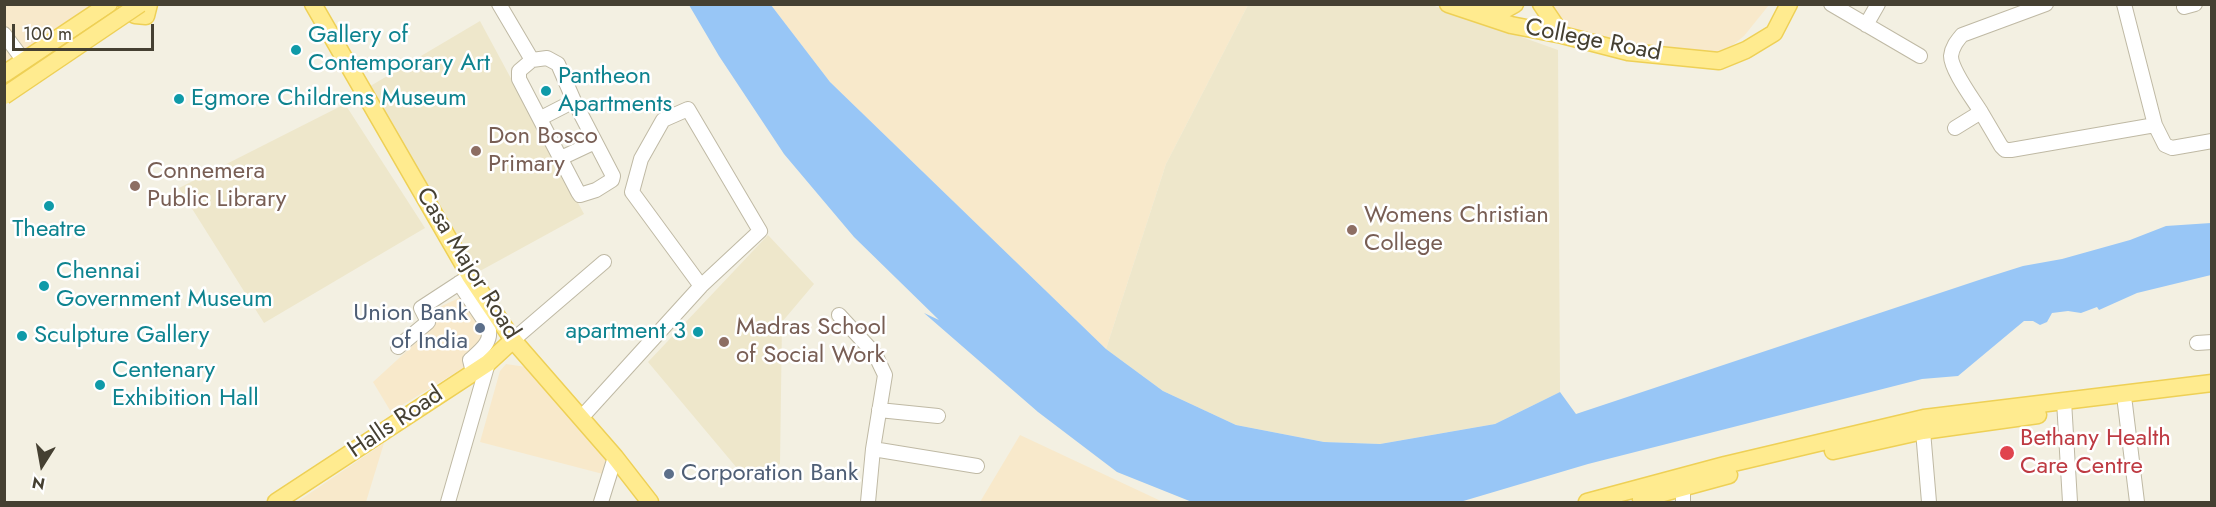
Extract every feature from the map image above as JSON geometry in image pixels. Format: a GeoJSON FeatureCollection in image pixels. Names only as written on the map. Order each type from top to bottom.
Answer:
{"type":"FeatureCollection","features":[{"type":"Feature","properties":{"kind":"main road"},"geometry":{"type":"LineString","coordinates":[[4,74],[109,4]]}},
{"type":"Feature","properties":{"kind":"main road","name":"Casa Major Road"},"geometry":{"type":"LineString","coordinates":[[312,4],[464,279],[516,344],[615,457],[650,502]]}},
{"type":"Feature","properties":{"kind":"main road","name":"College Road"},"geometry":{"type":"LineString","coordinates":[[1448,4],[1511,24],[1628,52],[1719,61],[1746,50],[1774,33],[1789,4]]}},
{"type":"Feature","properties":{"kind":"main road","name":"College Road"},"geometry":{"type":"LineString","coordinates":[[1467,4],[1499,13],[1515,4]]}},
{"type":"Feature","properties":{"kind":"main road"},"geometry":{"type":"LineString","coordinates":[[1541,4],[1562,35]]}},
{"type":"Feature","properties":{"kind":"main road"},"geometry":{"type":"LineString","coordinates":[[4,87],[140,7]]}},
{"type":"Feature","properties":{"kind":"main road"},"geometry":{"type":"LineString","coordinates":[[4,96],[140,7]]}},
{"type":"Feature","properties":{"kind":"main road"},"geometry":{"type":"LineString","coordinates":[[4,104],[140,7]]}},
{"type":"Feature","properties":{"kind":"main road"},"geometry":{"type":"LineString","coordinates":[[484,365],[498,348],[501,323]]}},
{"type":"Feature","properties":{"kind":"main road","name":"Halls Road"},"geometry":{"type":"LineString","coordinates":[[278,502],[516,344]]}},
{"type":"Feature","properties":{"kind":"main road"},"geometry":{"type":"LineString","coordinates":[[1630,502],[1683,495],[1762,466],[1923,431],[2211,383]]}},
{"type":"Feature","properties":{"kind":"main road"},"geometry":{"type":"LineString","coordinates":[[1587,502],[1725,465],[1924,418],[2065,406],[2125,404],[2211,393]]}},
{"type":"Feature","properties":{"kind":"street"},"geometry":{"type":"LineString","coordinates":[[500,4],[532,60]]}},
{"type":"Feature","properties":{"kind":"street"},"geometry":{"type":"LineString","coordinates":[[1831,4],[1920,56]]}},
{"type":"Feature","properties":{"kind":"street"},"geometry":{"type":"LineString","coordinates":[[1866,25],[1878,4]]}},
{"type":"Feature","properties":{"kind":"street"},"geometry":{"type":"LineString","coordinates":[[2046,4],[1962,34],[1955,43],[1951,55],[1953,64],[2001,146],[2005,150],[2011,150],[2156,125]]}},
{"type":"Feature","properties":{"kind":"street"},"geometry":{"type":"LineString","coordinates":[[2124,4],[2156,125],[2165,145],[2168,147],[2211,141]]}},
{"type":"Feature","properties":{"kind":"street"},"geometry":{"type":"LineString","coordinates":[[4,34],[24,61]]}},
{"type":"Feature","properties":{"kind":"street"},"geometry":{"type":"LineString","coordinates":[[547,58],[555,61],[574,101],[613,176],[612,180],[596,190],[580,195],[518,76],[519,71],[532,60],[547,58]]}},
{"type":"Feature","properties":{"kind":"street"},"geometry":{"type":"LineString","coordinates":[[540,118],[574,101]]}},
{"type":"Feature","properties":{"kind":"street"},"geometry":{"type":"LineString","coordinates":[[581,418],[701,286],[760,231],[688,109],[663,120],[641,159],[632,192],[701,286]]}},
{"type":"Feature","properties":{"kind":"street"},"geometry":{"type":"LineString","coordinates":[[1954,128],[1981,112]]}},
{"type":"Feature","properties":{"kind":"street"},"geometry":{"type":"LineString","coordinates":[[561,158],[595,142]]}},
{"type":"Feature","properties":{"kind":"street"},"geometry":{"type":"LineString","coordinates":[[516,344],[604,262]]}},
{"type":"Feature","properties":{"kind":"street"},"geometry":{"type":"LineString","coordinates":[[398,347],[428,322],[421,308],[464,279],[490,332],[488,343],[470,360],[484,365],[448,502]]}},
{"type":"Feature","properties":{"kind":"street"},"geometry":{"type":"LineString","coordinates":[[838,315],[875,354],[885,375],[873,449],[868,502]]}},
{"type":"Feature","properties":{"kind":"street"},"geometry":{"type":"LineString","coordinates":[[2197,343],[2211,342]]}},
{"type":"Feature","properties":{"kind":"street"},"geometry":{"type":"LineString","coordinates":[[2125,404],[2137,502]]}},
{"type":"Feature","properties":{"kind":"street"},"geometry":{"type":"LineString","coordinates":[[2065,406],[2070,502]]}},
{"type":"Feature","properties":{"kind":"street"},"geometry":{"type":"LineString","coordinates":[[879,410],[938,416]]}},
{"type":"Feature","properties":{"kind":"street"},"geometry":{"type":"LineString","coordinates":[[1923,431],[1929,502]]}},
{"type":"Feature","properties":{"kind":"street"},"geometry":{"type":"LineString","coordinates":[[873,449],[977,466]]}},
{"type":"Feature","properties":{"kind":"street"},"geometry":{"type":"LineString","coordinates":[[601,502],[615,457]]}},
{"type":"Feature","properties":{"kind":"shaded area"},"geometry":{"type":"Polygon","coordinates":[[[5,5],[93,5],[5,64],[5,5]]]}},
{"type":"Feature","properties":{"kind":"shaded area"},"geometry":{"type":"Polygon","coordinates":[[[771,5],[1248,5],[1166,164],[1106,349],[830,82],[771,5]]]}},
{"type":"Feature","properties":{"kind":"shaded area","name":"Womens Christian College"},"geometry":{"type":"Polygon","coordinates":[[[1248,5],[1432,5],[1558,50],[1560,392],[1495,424],[1380,444],[1324,442],[1236,425],[1163,391],[1106,349],[1166,164],[1248,5]]]}},
{"type":"Feature","properties":{"kind":"shaded area"},"geometry":{"type":"Polygon","coordinates":[[[1548,5],[1769,5],[1744,36],[1724,52],[1704,53],[1607,39],[1559,26],[1548,5]]]}},
{"type":"Feature","properties":{"kind":"shaded area","name":"Don Bosco Primary"},"geometry":{"type":"Polygon","coordinates":[[[480,21],[584,214],[469,277],[367,88],[480,21]]]}},
{"type":"Feature","properties":{"kind":"shaded area"},"geometry":{"type":"Polygon","coordinates":[[[345,104],[425,228],[264,323],[179,188],[345,104]]]}},
{"type":"Feature","properties":{"kind":"shaded area","name":"Madras School of Social Work"},"geometry":{"type":"Polygon","coordinates":[[[768,235],[814,284],[782,322],[780,464],[747,480],[648,362],[768,235]]]}},
{"type":"Feature","properties":{"kind":"shaded area"},"geometry":{"type":"Polygon","coordinates":[[[463,296],[488,335],[478,359],[391,412],[373,382],[433,327],[427,313],[463,296]]]}},
{"type":"Feature","properties":{"kind":"shaded area"},"geometry":{"type":"Polygon","coordinates":[[[506,364],[526,367],[606,458],[603,474],[480,442],[500,371],[506,364]]]}},
{"type":"Feature","properties":{"kind":"shaded area"},"geometry":{"type":"Polygon","coordinates":[[[1020,435],[1163,502],[980,502],[1020,435]]]}},
{"type":"Feature","properties":{"kind":"shaded area"},"geometry":{"type":"Polygon","coordinates":[[[384,443],[366,502],[297,502],[384,443]]]}},
{"type":"Feature","properties":{"kind":"water"},"geometry":{"type":"Polygon","coordinates":[[[689,5],[771,5],[830,82],[1106,349],[1163,391],[1236,425],[1324,442],[1380,444],[1495,424],[1560,392],[1576,414],[1985,278],[2023,266],[2062,259],[2130,240],[2166,226],[2211,223],[2211,275],[2137,293],[2099,310],[2097,307],[2081,313],[2068,311],[2052,313],[2047,322],[2040,325],[2033,321],[2024,321],[1958,376],[1922,379],[1588,464],[1460,502],[1192,502],[1117,472],[1038,412],[924,313],[939,320],[854,237],[784,154],[719,56],[689,5]]]}},
{"type":"Feature","properties":{"kind":"place","name":"Gallery of Contemporary Art"},"geometry":{"type":"Point","coordinates":[296,50]}},
{"type":"Feature","properties":{"kind":"place","name":"Pantheon Apartments"},"geometry":{"type":"Point","coordinates":[546,91]}},
{"type":"Feature","properties":{"kind":"place","name":"Egmore Childrens Museum"},"geometry":{"type":"Point","coordinates":[179,99]}},
{"type":"Feature","properties":{"kind":"place","name":"Don Bosco Primary"},"geometry":{"type":"Point","coordinates":[476,151]}},
{"type":"Feature","properties":{"kind":"place","name":"Connemera Public Library"},"geometry":{"type":"Point","coordinates":[135,186]}},
{"type":"Feature","properties":{"kind":"place","name":"Theatre"},"geometry":{"type":"Point","coordinates":[49,206]}},
{"type":"Feature","properties":{"kind":"place","name":"Womens Christian College"},"geometry":{"type":"Point","coordinates":[1352,230]}},
{"type":"Feature","properties":{"kind":"place","name":"Chennai Government Museum"},"geometry":{"type":"Point","coordinates":[44,286]}},
{"type":"Feature","properties":{"kind":"place","name":"Union Bank of India"},"geometry":{"type":"Point","coordinates":[480,328]}},
{"type":"Feature","properties":{"kind":"place","name":"apartment 3"},"geometry":{"type":"Point","coordinates":[698,332]}},
{"type":"Feature","properties":{"kind":"place","name":"Sculpture Gallery"},"geometry":{"type":"Point","coordinates":[22,336]}},
{"type":"Feature","properties":{"kind":"place","name":"Madras School of Social Work"},"geometry":{"type":"Point","coordinates":[724,342]}},
{"type":"Feature","properties":{"kind":"place","name":"Centenary Exhibition Hall"},"geometry":{"type":"Point","coordinates":[100,385]}},
{"type":"Feature","properties":{"kind":"place","name":"Bethany Health Care Centre"},"geometry":{"type":"Point","coordinates":[2007,453]}},
{"type":"Feature","properties":{"kind":"place","name":"Corporation Bank"},"geometry":{"type":"Point","coordinates":[669,474]}}]}
